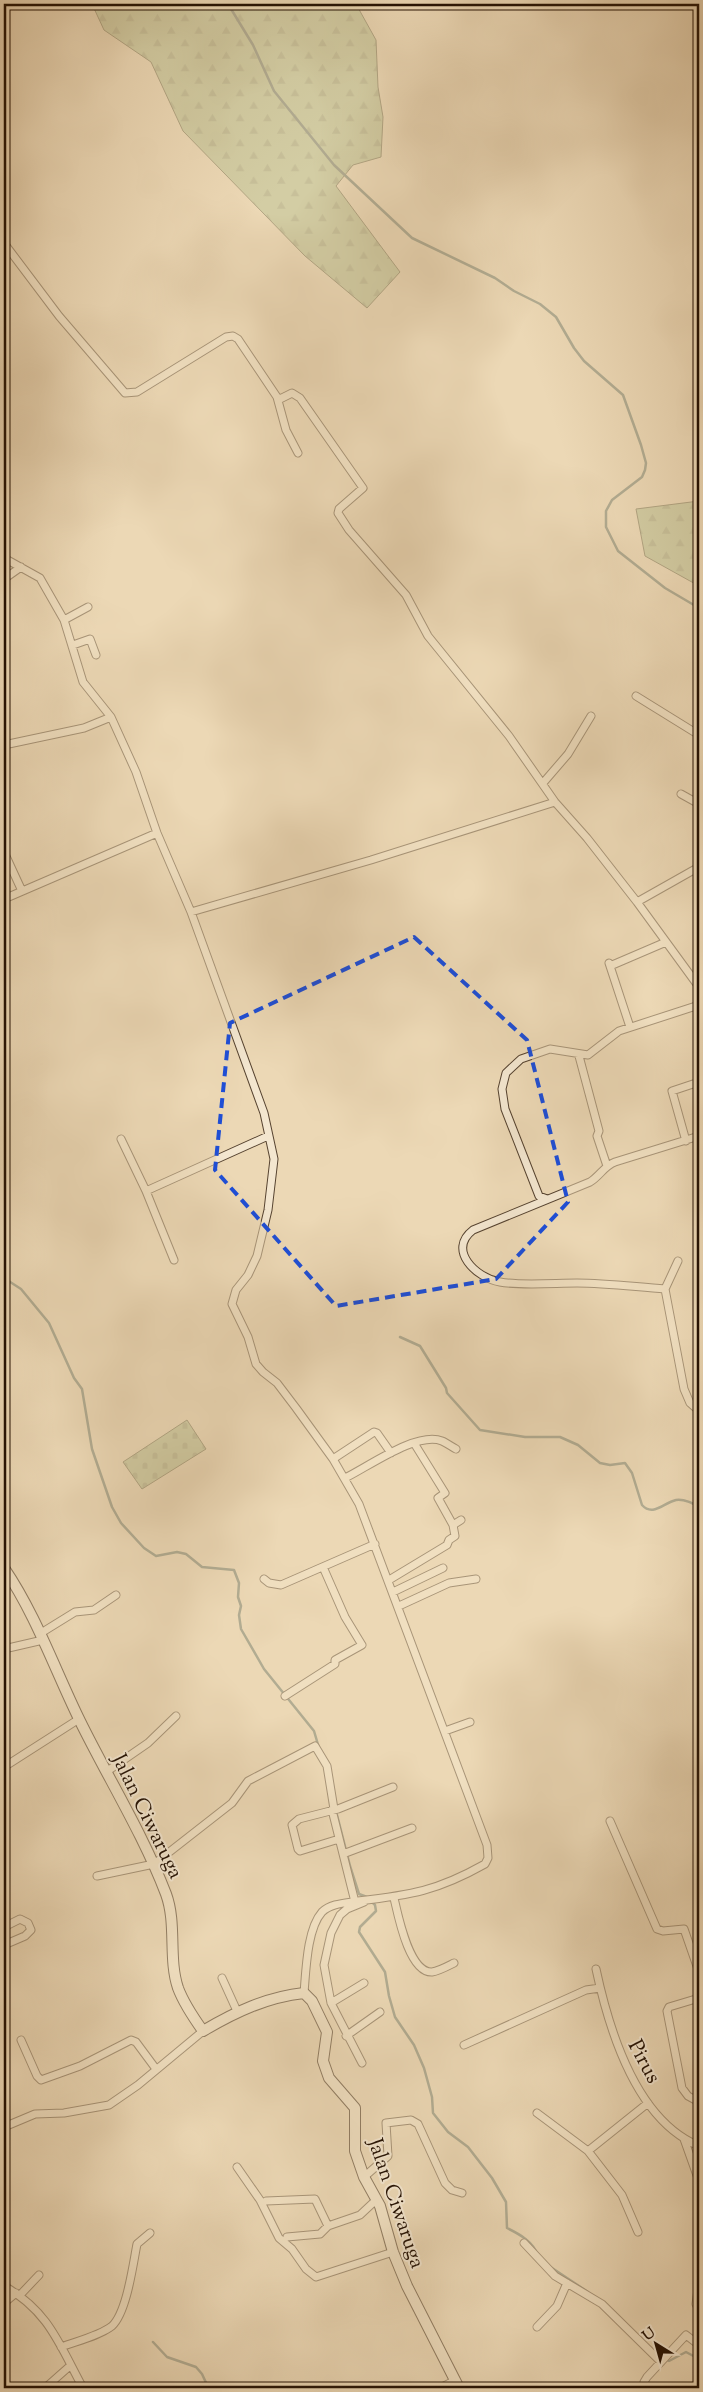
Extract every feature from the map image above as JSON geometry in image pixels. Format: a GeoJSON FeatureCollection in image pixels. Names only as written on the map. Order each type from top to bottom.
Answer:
{"type":"FeatureCollection","features":[{"type":"Feature","properties":{"kind":"street"},"geometry":{"type":"LineString","coordinates":[[4,243],[59,316],[125,393],[137,392],[226,337],[233,336],[238,338],[277,397],[277,404],[286,430],[298,453]]}},
{"type":"Feature","properties":{"kind":"street"},"geometry":{"type":"LineString","coordinates":[[277,397],[280,399],[292,393],[296,394],[363,488],[339,509],[338,513],[349,530],[406,594],[428,636],[543,783],[555,802],[587,838],[637,902],[699,987]]}},
{"type":"Feature","properties":{"kind":"street"},"geometry":{"type":"LineString","coordinates":[[4,558],[40,578],[64,620],[83,682],[111,717],[136,772],[157,833],[191,912],[264,1113],[274,1159],[267,1218],[253,1265],[236,1290],[232,1304],[248,1337],[256,1364],[263,1372],[277,1382],[345,1478],[375,1544],[399,1606],[429,1693],[487,1845],[488,1858],[485,1864],[438,1888],[394,1898],[335,1905],[322,1912],[310,1944],[304,1993],[281,1995],[237,2011],[203,2031],[156,2070],[109,2105],[64,2113],[35,2114],[4,2127]]}},
{"type":"Feature","properties":{"kind":"street"},"geometry":{"type":"LineString","coordinates":[[4,579],[21,566]]}},
{"type":"Feature","properties":{"kind":"street"},"geometry":{"type":"LineString","coordinates":[[64,620],[88,607]]}},
{"type":"Feature","properties":{"kind":"street"},"geometry":{"type":"LineString","coordinates":[[73,645],[90,639],[96,655]]}},
{"type":"Feature","properties":{"kind":"street"},"geometry":{"type":"LineString","coordinates":[[636,696],[699,735]]}},
{"type":"Feature","properties":{"kind":"street"},"geometry":{"type":"LineString","coordinates":[[543,783],[568,754],[591,716]]}},
{"type":"Feature","properties":{"kind":"street"},"geometry":{"type":"LineString","coordinates":[[4,745],[84,728],[111,717]]}},
{"type":"Feature","properties":{"kind":"street"},"geometry":{"type":"LineString","coordinates":[[681,794],[699,804]]}},
{"type":"Feature","properties":{"kind":"street"},"geometry":{"type":"LineString","coordinates":[[191,912],[371,860],[555,802]]}},
{"type":"Feature","properties":{"kind":"street"},"geometry":{"type":"LineString","coordinates":[[4,899],[157,833]]}},
{"type":"Feature","properties":{"kind":"street"},"geometry":{"type":"LineString","coordinates":[[4,852],[22,891]]}},
{"type":"Feature","properties":{"kind":"street"},"geometry":{"type":"LineString","coordinates":[[637,902],[699,867]]}},
{"type":"Feature","properties":{"kind":"street"},"geometry":{"type":"LineString","coordinates":[[630,1027],[609,964],[666,942]]}},
{"type":"Feature","properties":{"kind":"street"},"geometry":{"type":"LineString","coordinates":[[547,1199],[539,1196],[505,1109],[502,1089],[506,1073],[521,1059],[550,1049],[579,1056],[588,1055],[616,1033],[699,1006]]}},
{"type":"Feature","properties":{"kind":"street"},"geometry":{"type":"LineString","coordinates":[[579,1056],[599,1131],[597,1136],[607,1166]]}},
{"type":"Feature","properties":{"kind":"street"},"geometry":{"type":"LineString","coordinates":[[686,1141],[672,1091],[699,1082]]}},
{"type":"Feature","properties":{"kind":"street"},"geometry":{"type":"LineString","coordinates":[[146,1191],[268,1136]]}},
{"type":"Feature","properties":{"kind":"street"},"geometry":{"type":"LineString","coordinates":[[665,1289],[580,1283],[500,1282],[484,1275],[470,1265],[462,1250],[465,1236],[473,1230],[590,1182],[607,1166],[654,1149],[699,1136]]}},
{"type":"Feature","properties":{"kind":"street"},"geometry":{"type":"LineString","coordinates":[[121,1139],[146,1191],[174,1260]]}},
{"type":"Feature","properties":{"kind":"street"},"geometry":{"type":"LineString","coordinates":[[678,1261],[665,1289],[684,1389],[690,1403],[699,1411]]}},
{"type":"Feature","properties":{"kind":"street"},"geometry":{"type":"LineString","coordinates":[[333,1459],[374,1432],[377,1433],[391,1452]]}},
{"type":"Feature","properties":{"kind":"street"},"geometry":{"type":"LineString","coordinates":[[345,1478],[391,1452],[414,1443],[431,1440],[442,1441],[456,1449]]}},
{"type":"Feature","properties":{"kind":"street"},"geometry":{"type":"LineString","coordinates":[[389,1580],[447,1545],[449,1540],[455,1536],[452,1525],[438,1498],[445,1493],[414,1443]]}},
{"type":"Feature","properties":{"kind":"street"},"geometry":{"type":"LineString","coordinates":[[452,1525],[461,1520]]}},
{"type":"Feature","properties":{"kind":"street"},"geometry":{"type":"LineString","coordinates":[[264,1579],[269,1584],[280,1585],[375,1544]]}},
{"type":"Feature","properties":{"kind":"street"},"geometry":{"type":"LineString","coordinates":[[285,1696],[335,1664],[335,1660],[345,1653],[362,1645],[345,1617],[323,1567]]}},
{"type":"Feature","properties":{"kind":"street"},"geometry":{"type":"LineString","coordinates":[[393,1592],[443,1568]]}},
{"type":"Feature","properties":{"kind":"street","name":"Jalan Ciwaruga"},"geometry":{"type":"LineString","coordinates":[[4,1570],[21,1594],[79,1719],[154,1864],[172,1917],[174,1964],[178,1988],[190,2012],[203,2031]]}},
{"type":"Feature","properties":{"kind":"street"},"geometry":{"type":"LineString","coordinates":[[399,1606],[448,1583],[476,1579]]}},
{"type":"Feature","properties":{"kind":"street"},"geometry":{"type":"LineString","coordinates":[[4,1649],[42,1636],[75,1612],[94,1610],[116,1595]]}},
{"type":"Feature","properties":{"kind":"street"},"geometry":{"type":"LineString","coordinates":[[106,1772],[148,1743],[176,1716]]}},
{"type":"Feature","properties":{"kind":"street"},"geometry":{"type":"LineString","coordinates":[[4,1767],[79,1719]]}},
{"type":"Feature","properties":{"kind":"street"},"geometry":{"type":"LineString","coordinates":[[445,1731],[470,1722]]}},
{"type":"Feature","properties":{"kind":"street"},"geometry":{"type":"LineString","coordinates":[[97,1876],[154,1864],[232,1803],[248,1781],[315,1746],[327,1766],[333,1810],[355,1902]]}},
{"type":"Feature","properties":{"kind":"street"},"geometry":{"type":"LineString","coordinates":[[339,1839],[300,1851],[292,1828],[294,1822],[299,1819],[333,1810],[393,1787]]}},
{"type":"Feature","properties":{"kind":"street"},"geometry":{"type":"LineString","coordinates":[[610,1821],[657,1929],[663,1931],[684,1929],[699,1972]]}},
{"type":"Feature","properties":{"kind":"street"},"geometry":{"type":"LineString","coordinates":[[343,1854],[412,1828]]}},
{"type":"Feature","properties":{"kind":"street"},"geometry":{"type":"LineString","coordinates":[[394,1898],[410,1953],[418,1964],[426,1970],[433,1972],[454,1963]]}},
{"type":"Feature","properties":{"kind":"street"},"geometry":{"type":"LineString","coordinates":[[362,2062],[346,2036],[331,2003],[324,1965],[331,1932],[340,1915],[347,1909],[366,1900]]}},
{"type":"Feature","properties":{"kind":"street"},"geometry":{"type":"LineString","coordinates":[[4,1928],[20,1920],[28,1923],[30,1930],[25,1936],[4,1945]]}},
{"type":"Feature","properties":{"kind":"street","name":"Pirus"},"geometry":{"type":"LineString","coordinates":[[596,1969],[614,2040],[631,2075],[648,2103],[684,2139],[699,2146]]}},
{"type":"Feature","properties":{"kind":"street"},"geometry":{"type":"LineString","coordinates":[[222,1978],[237,2011]]}},
{"type":"Feature","properties":{"kind":"street"},"geometry":{"type":"LineString","coordinates":[[331,2003],[364,1983]]}},
{"type":"Feature","properties":{"kind":"street"},"geometry":{"type":"LineString","coordinates":[[464,2045],[586,1990],[600,1988]]}},
{"type":"Feature","properties":{"kind":"street","name":"Jalan Ciwaruga"},"geometry":{"type":"LineString","coordinates":[[304,1993],[312,2001],[327,2032],[323,2061],[329,2078],[355,2108],[355,2151],[364,2177],[376,2200],[393,2252],[407,2286],[456,2385]]}},
{"type":"Feature","properties":{"kind":"street"},"geometry":{"type":"LineString","coordinates":[[699,1998],[669,2007],[667,2010],[682,2088],[688,2096],[699,2102]]}},
{"type":"Feature","properties":{"kind":"street"},"geometry":{"type":"LineString","coordinates":[[346,2036],[380,2012]]}},
{"type":"Feature","properties":{"kind":"street"},"geometry":{"type":"LineString","coordinates":[[21,2040],[37,2076],[41,2080],[80,2066],[131,2040],[136,2042],[156,2070]]}},
{"type":"Feature","properties":{"kind":"street"},"geometry":{"type":"LineString","coordinates":[[588,2150],[648,2103]]}},
{"type":"Feature","properties":{"kind":"street"},"geometry":{"type":"LineString","coordinates":[[537,2113],[588,2150],[622,2196],[638,2232]]}},
{"type":"Feature","properties":{"kind":"street"},"geometry":{"type":"LineString","coordinates":[[364,2177],[388,2156],[386,2123],[411,2120],[418,2124],[445,2183],[452,2190],[462,2193]]}},
{"type":"Feature","properties":{"kind":"street"},"geometry":{"type":"LineString","coordinates":[[684,2139],[699,2181]]}},
{"type":"Feature","properties":{"kind":"street"},"geometry":{"type":"LineString","coordinates":[[237,2167],[260,2200],[280,2238],[297,2255],[306,2269],[316,2277],[393,2252]]}},
{"type":"Feature","properties":{"kind":"street"},"geometry":{"type":"LineString","coordinates":[[266,2201],[315,2199],[328,2226]]}},
{"type":"Feature","properties":{"kind":"street"},"geometry":{"type":"LineString","coordinates":[[287,2237],[320,2234],[328,2226],[360,2215],[376,2200]]}},
{"type":"Feature","properties":{"kind":"street"},"geometry":{"type":"LineString","coordinates":[[61,2347],[110,2327],[117,2321],[131,2279],[137,2244],[150,2233]]}},
{"type":"Feature","properties":{"kind":"street"},"geometry":{"type":"LineString","coordinates":[[524,2243],[546,2268],[602,2304],[661,2362]]}},
{"type":"Feature","properties":{"kind":"street"},"geometry":{"type":"LineString","coordinates":[[4,2303],[18,2294],[39,2275]]}},
{"type":"Feature","properties":{"kind":"street"},"geometry":{"type":"LineString","coordinates":[[699,2282],[696,2304],[699,2310]]}},
{"type":"Feature","properties":{"kind":"street"},"geometry":{"type":"LineString","coordinates":[[537,2327],[558,2306],[567,2283]]}},
{"type":"Feature","properties":{"kind":"street"},"geometry":{"type":"LineString","coordinates":[[4,2286],[18,2294],[39,2311],[83,2388]]}},
{"type":"Feature","properties":{"kind":"street"},"geometry":{"type":"LineString","coordinates":[[645,2388],[644,2382],[686,2335],[699,2345]]}},
{"type":"Feature","properties":{"kind":"street"},"geometry":{"type":"LineString","coordinates":[[45,2388],[71,2365]]}},
{"type":"Feature","properties":{"kind":"street"},"geometry":{"type":"LineString","coordinates":[[440,2388],[456,2385]]}},
{"type":"Feature","properties":{"kind":"highlighted area"},"geometry":{"type":"Polygon","coordinates":[[[414,937],[527,1040],[568,1202],[496,1279],[336,1306],[215,1170],[230,1023],[414,937]]]}},
{"type":"Feature","properties":{"kind":"green space"},"geometry":{"type":"Polygon","coordinates":[[[92,4],[356,4],[376,40],[378,87],[383,117],[381,157],[353,165],[336,186],[400,272],[367,308],[305,256],[183,131],[151,62],[104,30],[92,4]]]}},
{"type":"Feature","properties":{"kind":"green space"},"geometry":{"type":"Polygon","coordinates":[[[699,501],[699,586],[645,556],[636,509],[699,501]]]}},
{"type":"Feature","properties":{"kind":"green space"},"geometry":{"type":"Polygon","coordinates":[[[187,1420],[206,1449],[142,1489],[123,1462],[187,1420]]]}},
{"type":"Feature","properties":{"kind":"waterway"},"geometry":{"type":"LineString","coordinates":[[228,4],[253,45],[274,91],[334,165],[412,238],[495,278],[514,291],[540,304],[556,317],[584,361],[623,395],[646,463],[642,477],[612,500],[606,511],[606,527],[618,551],[665,588],[699,608]]}},
{"type":"Feature","properties":{"kind":"waterway"},"geometry":{"type":"LineString","coordinates":[[4,1278],[21,1289],[49,1323],[74,1378],[82,1389],[92,1449],[112,1507],[121,1523],[144,1548],[156,1556],[177,1552],[186,1554],[202,1567],[234,1570],[239,1583],[238,1597],[241,1606],[239,1615],[241,1629],[264,1669],[314,1731],[319,1748]]}},
{"type":"Feature","properties":{"kind":"waterway"},"geometry":{"type":"LineString","coordinates":[[400,1337],[420,1346],[446,1388],[447,1393],[480,1430],[525,1437],[560,1437],[578,1445],[600,1463],[610,1465],[625,1463],[632,1473],[642,1505],[646,1508],[650,1510],[658,1508],[676,1500],[688,1502],[699,1507]]}},
{"type":"Feature","properties":{"kind":"waterway"},"geometry":{"type":"LineString","coordinates":[[336,1811],[359,1894],[367,1897]]}},
{"type":"Feature","properties":{"kind":"waterway"},"geometry":{"type":"LineString","coordinates":[[371,1901],[375,1905],[376,1911],[360,1927],[359,1932],[385,1972],[395,2017],[414,2045],[424,2068],[432,2097],[433,2113],[448,2132],[468,2147],[492,2178],[506,2202],[507,2228],[526,2239],[538,2255]]}},
{"type":"Feature","properties":{"kind":"waterway"},"geometry":{"type":"LineString","coordinates":[[549,2266],[588,2292]]}},
{"type":"Feature","properties":{"kind":"waterway"},"geometry":{"type":"LineString","coordinates":[[153,2342],[167,2357],[196,2367],[210,2388]]}},
{"type":"Feature","properties":{"kind":"waterway"},"geometry":{"type":"LineString","coordinates":[[665,2359],[669,2361],[686,2352],[699,2359]]}}]}
